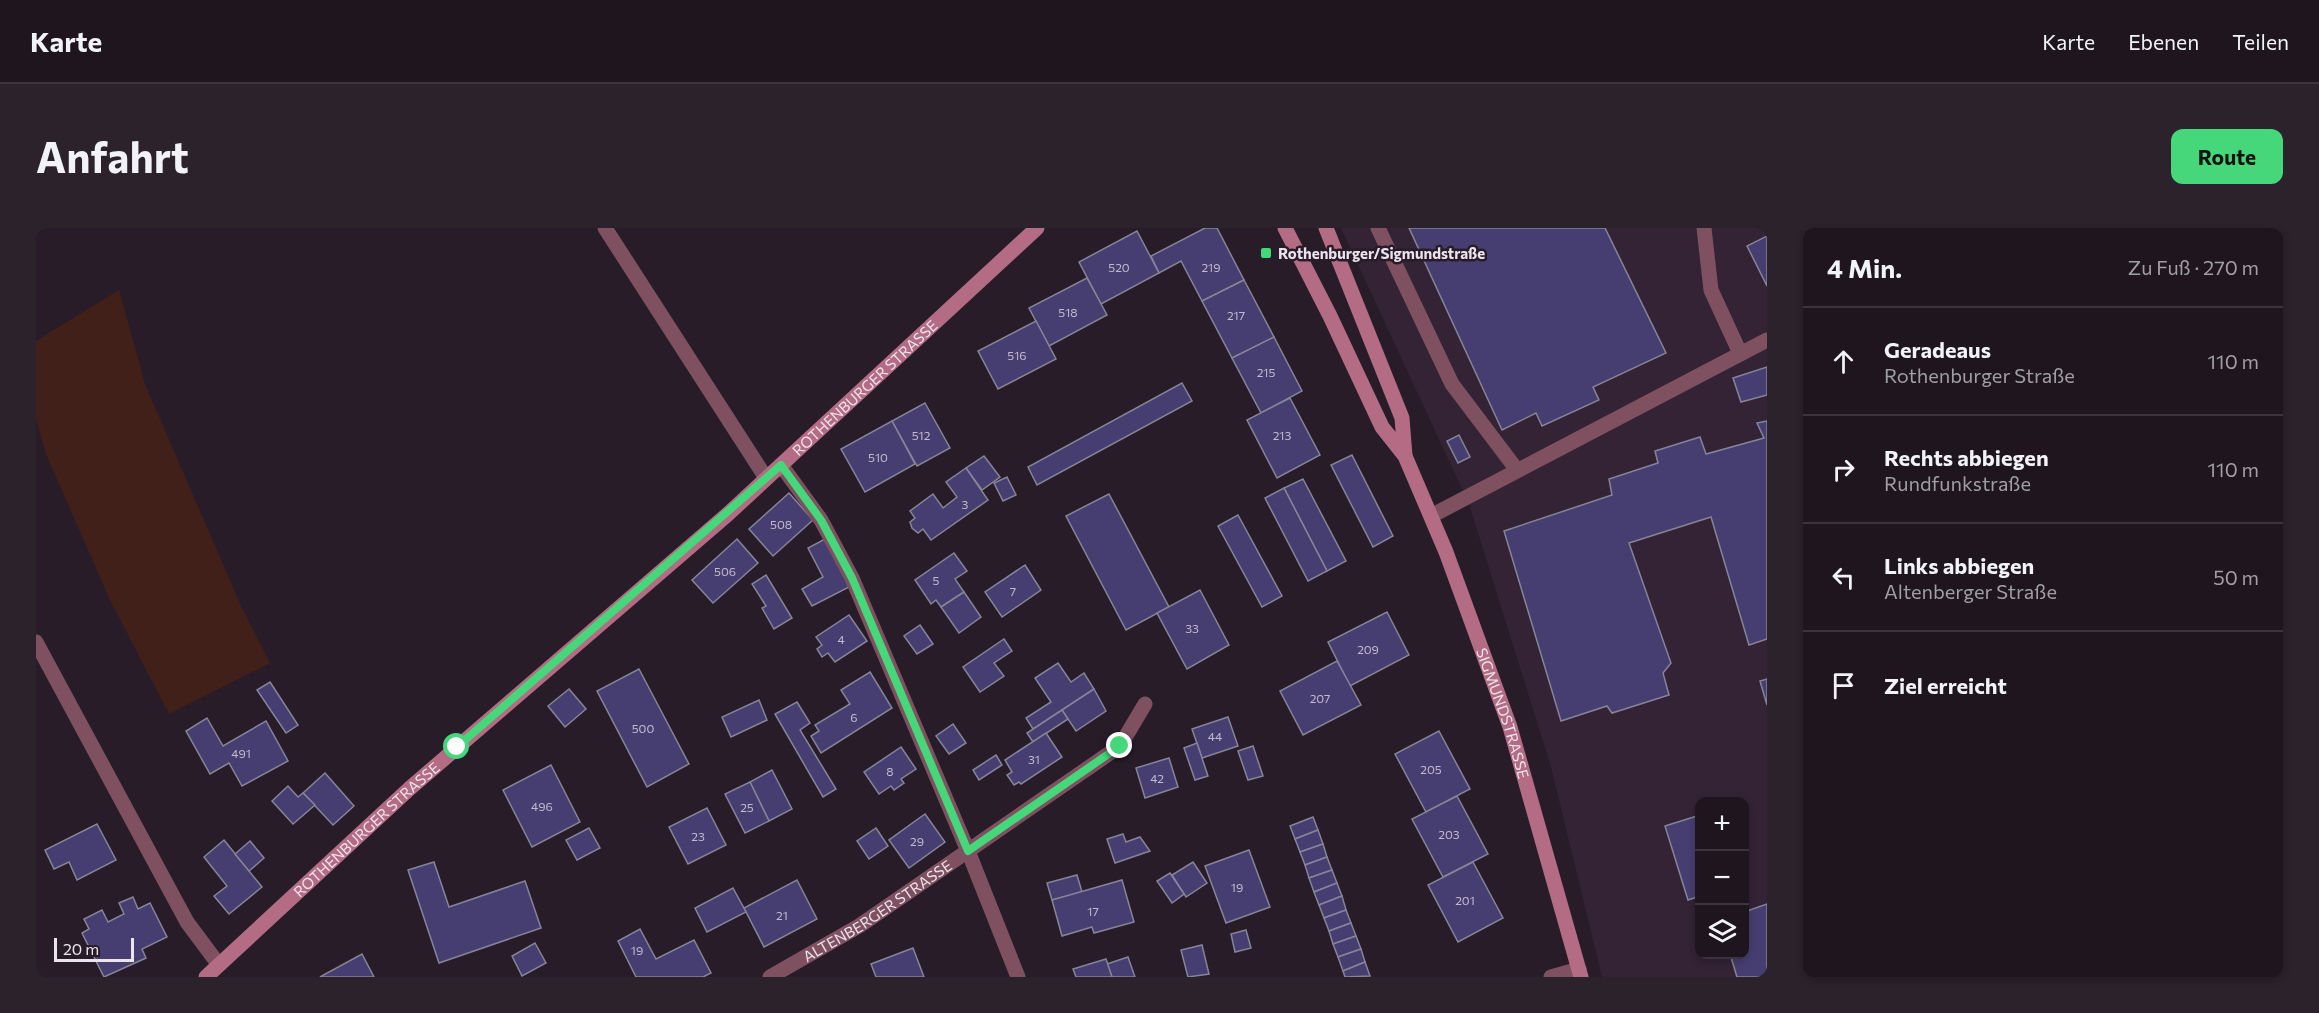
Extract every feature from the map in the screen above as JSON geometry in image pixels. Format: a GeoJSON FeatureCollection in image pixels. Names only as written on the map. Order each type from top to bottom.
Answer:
{"type":"FeatureCollection","features":[{"type":"Feature","properties":{"kind":"main road","name":"ROTHENBURGER STRASSE"},"geometry":{"type":"LineString","coordinates":[[206,977],[409,789],[781,465],[1037,228]]}},
{"type":"Feature","properties":{"kind":"main road","name":"SIGMUNDSTRASSE"},"geometry":{"type":"LineString","coordinates":[[1285,228],[1330,316],[1382,427],[1405,456],[1431,516],[1489,663],[1510,727],[1580,973]]}},
{"type":"Feature","properties":{"kind":"main road","name":"SIGMUNDSTRASSE"},"geometry":{"type":"LineString","coordinates":[[1326,228],[1402,418],[1405,456]]}},
{"type":"Feature","properties":{"kind":"street"},"geometry":{"type":"LineString","coordinates":[[605,228],[766,478]]}},
{"type":"Feature","properties":{"kind":"street"},"geometry":{"type":"LineString","coordinates":[[1378,228],[1452,384],[1517,470]]}},
{"type":"Feature","properties":{"kind":"street"},"geometry":{"type":"LineString","coordinates":[[1704,228],[1711,290],[1740,353]]}},
{"type":"Feature","properties":{"kind":"street"},"geometry":{"type":"LineString","coordinates":[[1431,516],[1767,340]]}},
{"type":"Feature","properties":{"kind":"street"},"geometry":{"type":"LineString","coordinates":[[781,465],[821,520],[852,578],[968,851],[1018,977]]}},
{"type":"Feature","properties":{"kind":"street"},"geometry":{"type":"LineString","coordinates":[[36,642],[187,922],[219,965]]}},
{"type":"Feature","properties":{"kind":"street","name":"ALTENBERGER STRASSE"},"geometry":{"type":"LineString","coordinates":[[770,977],[859,926],[1120,746],[1145,704]]}},
{"type":"Feature","properties":{"kind":"street"},"geometry":{"type":"LineString","coordinates":[[1551,977],[1580,973]]}},
{"type":"Feature","properties":{"kind":"shaded area"},"geometry":{"type":"Polygon","coordinates":[[[1341,228],[1767,228],[1767,977],[1602,977],[1551,767],[1469,504],[1341,228]]]}},
{"type":"Feature","properties":{"kind":"shaded area"},"geometry":{"type":"Polygon","coordinates":[[[119,290],[145,384],[242,608],[270,663],[169,714],[109,598],[46,454],[36,419],[36,341],[119,290]]]}},
{"type":"Feature","properties":{"kind":"building"},"geometry":{"type":"Polygon","coordinates":[[[1205,228],[1217,228],[1244,280],[1202,301],[1181,261],[1159,273],[1151,256],[1205,228]]]}},
{"type":"Feature","properties":{"kind":"building"},"geometry":{"type":"Polygon","coordinates":[[[1409,228],[1605,228],[1666,353],[1593,387],[1599,400],[1542,426],[1536,413],[1502,430],[1409,228]]]}},
{"type":"Feature","properties":{"kind":"building"},"geometry":{"type":"Polygon","coordinates":[[[1137,231],[1159,273],[1101,304],[1079,262],[1137,231]]]}},
{"type":"Feature","properties":{"kind":"building"},"geometry":{"type":"Polygon","coordinates":[[[1767,236],[1767,286],[1747,246],[1767,236]]]}},
{"type":"Feature","properties":{"kind":"building"},"geometry":{"type":"Polygon","coordinates":[[[1087,278],[1107,315],[1049,346],[1029,308],[1087,278]]]}},
{"type":"Feature","properties":{"kind":"building"},"geometry":{"type":"Polygon","coordinates":[[[1244,280],[1274,337],[1232,358],[1202,301],[1244,280]]]}},
{"type":"Feature","properties":{"kind":"building"},"geometry":{"type":"Polygon","coordinates":[[[1036,321],[1056,359],[998,389],[978,351],[1036,321]]]}},
{"type":"Feature","properties":{"kind":"building"},"geometry":{"type":"Polygon","coordinates":[[[1274,337],[1302,391],[1261,413],[1232,358],[1274,337]]]}},
{"type":"Feature","properties":{"kind":"building"},"geometry":{"type":"Polygon","coordinates":[[[1767,367],[1767,395],[1741,402],[1733,378],[1767,367]]]}},
{"type":"Feature","properties":{"kind":"building"},"geometry":{"type":"Polygon","coordinates":[[[1182,383],[1192,401],[1037,485],[1028,467],[1182,383]]]}},
{"type":"Feature","properties":{"kind":"building"},"geometry":{"type":"Polygon","coordinates":[[[1290,398],[1320,455],[1277,478],[1247,420],[1290,398]]]}},
{"type":"Feature","properties":{"kind":"building"},"geometry":{"type":"Polygon","coordinates":[[[925,403],[950,448],[917,466],[892,421],[925,403]]]}},
{"type":"Feature","properties":{"kind":"building"},"geometry":{"type":"Polygon","coordinates":[[[892,421],[915,464],[865,492],[841,449],[892,421]]]}},
{"type":"Feature","properties":{"kind":"building"},"geometry":{"type":"Polygon","coordinates":[[[1767,421],[1767,639],[1749,645],[1711,517],[1629,543],[1671,663],[1663,673],[1669,695],[1612,713],[1607,706],[1561,721],[1504,531],[1612,495],[1609,479],[1658,463],[1655,451],[1700,437],[1706,454],[1764,438],[1757,423],[1767,421]]]}},
{"type":"Feature","properties":{"kind":"building"},"geometry":{"type":"Polygon","coordinates":[[[1459,435],[1470,457],[1458,463],[1447,441],[1459,435]]]}},
{"type":"Feature","properties":{"kind":"building"},"geometry":{"type":"Polygon","coordinates":[[[1352,455],[1393,536],[1373,547],[1331,465],[1352,455]]]}},
{"type":"Feature","properties":{"kind":"building"},"geometry":{"type":"Polygon","coordinates":[[[984,456],[1000,477],[982,490],[966,468],[984,456]]]}},
{"type":"Feature","properties":{"kind":"building"},"geometry":{"type":"Polygon","coordinates":[[[966,468],[988,500],[931,540],[923,529],[918,533],[912,528],[910,522],[915,518],[910,511],[933,494],[943,508],[957,497],[946,482],[966,468]]]}},
{"type":"Feature","properties":{"kind":"building"},"geometry":{"type":"Polygon","coordinates":[[[1007,477],[1016,495],[1003,501],[994,483],[1007,477]]]}},
{"type":"Feature","properties":{"kind":"building"},"geometry":{"type":"Polygon","coordinates":[[[1303,479],[1346,561],[1327,571],[1284,488],[1303,479]]]}},
{"type":"Feature","properties":{"kind":"building"},"geometry":{"type":"Polygon","coordinates":[[[1284,488],[1327,571],[1308,581],[1265,498],[1284,488]]]}},
{"type":"Feature","properties":{"kind":"building"},"geometry":{"type":"Polygon","coordinates":[[[789,493],[813,520],[773,556],[749,529],[789,493]]]}},
{"type":"Feature","properties":{"kind":"building"},"geometry":{"type":"Polygon","coordinates":[[[1109,494],[1169,607],[1126,630],[1066,516],[1109,494]]]}},
{"type":"Feature","properties":{"kind":"building"},"geometry":{"type":"Polygon","coordinates":[[[1238,515],[1282,596],[1262,607],[1218,526],[1238,515]]]}},
{"type":"Feature","properties":{"kind":"building"},"geometry":{"type":"Polygon","coordinates":[[[737,539],[758,563],[713,603],[692,580],[737,539]]]}},
{"type":"Feature","properties":{"kind":"building"},"geometry":{"type":"Polygon","coordinates":[[[825,539],[851,586],[812,606],[802,589],[823,577],[808,548],[825,539]]]}},
{"type":"Feature","properties":{"kind":"building"},"geometry":{"type":"Polygon","coordinates":[[[954,553],[967,571],[955,579],[964,592],[941,607],[936,600],[931,604],[915,580],[954,553]]]}},
{"type":"Feature","properties":{"kind":"building"},"geometry":{"type":"Polygon","coordinates":[[[1025,565],[1041,590],[1002,617],[985,592],[1025,565]]]}},
{"type":"Feature","properties":{"kind":"building"},"geometry":{"type":"Polygon","coordinates":[[[766,575],[792,618],[774,629],[762,608],[766,606],[752,584],[766,575]]]}},
{"type":"Feature","properties":{"kind":"building"},"geometry":{"type":"Polygon","coordinates":[[[1200,590],[1229,645],[1187,669],[1157,613],[1200,590]]]}},
{"type":"Feature","properties":{"kind":"building"},"geometry":{"type":"Polygon","coordinates":[[[964,592],[981,617],[959,633],[941,607],[964,592]]]}},
{"type":"Feature","properties":{"kind":"building"},"geometry":{"type":"Polygon","coordinates":[[[1387,612],[1409,655],[1350,686],[1328,642],[1387,612]]]}},
{"type":"Feature","properties":{"kind":"building"},"geometry":{"type":"Polygon","coordinates":[[[849,615],[867,641],[835,662],[828,653],[822,657],[817,649],[822,645],[816,637],[849,615]]]}},
{"type":"Feature","properties":{"kind":"building"},"geometry":{"type":"Polygon","coordinates":[[[920,625],[933,644],[917,654],[904,636],[920,625]]]}},
{"type":"Feature","properties":{"kind":"building"},"geometry":{"type":"Polygon","coordinates":[[[1004,639],[1012,651],[994,663],[1004,676],[980,692],[963,667],[1004,639]]]}},
{"type":"Feature","properties":{"kind":"building"},"geometry":{"type":"Polygon","coordinates":[[[1337,661],[1361,705],[1303,735],[1280,691],[1337,661]]]}},
{"type":"Feature","properties":{"kind":"building"},"geometry":{"type":"Polygon","coordinates":[[[1058,663],[1071,682],[1084,673],[1094,689],[1033,729],[1026,718],[1051,702],[1035,678],[1058,663]]]}},
{"type":"Feature","properties":{"kind":"building"},"geometry":{"type":"Polygon","coordinates":[[[639,669],[689,764],[647,787],[597,691],[639,669]]]}},
{"type":"Feature","properties":{"kind":"building"},"geometry":{"type":"Polygon","coordinates":[[[870,672],[892,708],[821,753],[811,736],[819,731],[815,725],[850,704],[841,690],[870,672]]]}},
{"type":"Feature","properties":{"kind":"building"},"geometry":{"type":"Polygon","coordinates":[[[1767,679],[1767,705],[1760,681],[1767,679]]]}},
{"type":"Feature","properties":{"kind":"building"},"geometry":{"type":"Polygon","coordinates":[[[270,682],[298,725],[286,733],[257,690],[270,682]]]}},
{"type":"Feature","properties":{"kind":"building"},"geometry":{"type":"Polygon","coordinates":[[[569,689],[586,709],[565,727],[548,706],[569,689]]]}},
{"type":"Feature","properties":{"kind":"building"},"geometry":{"type":"Polygon","coordinates":[[[1094,689],[1106,711],[1076,731],[1062,710],[1094,689]]]}},
{"type":"Feature","properties":{"kind":"building"},"geometry":{"type":"Polygon","coordinates":[[[759,700],[767,720],[731,737],[722,717],[759,700]]]}},
{"type":"Feature","properties":{"kind":"building"},"geometry":{"type":"Polygon","coordinates":[[[797,702],[810,723],[800,730],[836,789],[823,797],[775,714],[797,702]]]}},
{"type":"Feature","properties":{"kind":"building"},"geometry":{"type":"Polygon","coordinates":[[[1062,710],[1068,719],[1033,742],[1027,733],[1062,710]]]}},
{"type":"Feature","properties":{"kind":"building"},"geometry":{"type":"Polygon","coordinates":[[[1228,717],[1238,746],[1202,758],[1192,729],[1228,717]]]}},
{"type":"Feature","properties":{"kind":"building"},"geometry":{"type":"Polygon","coordinates":[[[207,718],[223,746],[266,721],[288,761],[242,786],[229,763],[210,774],[186,731],[207,718]]]}},
{"type":"Feature","properties":{"kind":"building"},"geometry":{"type":"Polygon","coordinates":[[[953,724],[966,743],[949,754],[936,736],[953,724]]]}},
{"type":"Feature","properties":{"kind":"building"},"geometry":{"type":"Polygon","coordinates":[[[1439,731],[1470,789],[1426,812],[1395,754],[1439,731]]]}},
{"type":"Feature","properties":{"kind":"building"},"geometry":{"type":"Polygon","coordinates":[[[1046,733],[1062,757],[1021,784],[1019,782],[1014,785],[1007,775],[1012,772],[1005,760],[1046,733]]]}},
{"type":"Feature","properties":{"kind":"building"},"geometry":{"type":"Polygon","coordinates":[[[1197,743],[1208,776],[1195,780],[1184,748],[1197,743]]]}},
{"type":"Feature","properties":{"kind":"building"},"geometry":{"type":"Polygon","coordinates":[[[1253,746],[1263,776],[1248,780],[1238,751],[1253,746]]]}},
{"type":"Feature","properties":{"kind":"building"},"geometry":{"type":"Polygon","coordinates":[[[901,747],[916,769],[901,779],[904,783],[894,790],[891,786],[879,794],[864,772],[901,747]]]}},
{"type":"Feature","properties":{"kind":"building"},"geometry":{"type":"Polygon","coordinates":[[[996,755],[1002,765],[979,780],[973,770],[996,755]]]}},
{"type":"Feature","properties":{"kind":"building"},"geometry":{"type":"Polygon","coordinates":[[[1169,758],[1178,787],[1145,798],[1136,768],[1169,758]]]}},
{"type":"Feature","properties":{"kind":"building"},"geometry":{"type":"Polygon","coordinates":[[[551,765],[580,822],[532,847],[503,790],[551,765]]]}},
{"type":"Feature","properties":{"kind":"building"},"geometry":{"type":"Polygon","coordinates":[[[772,770],[792,809],[769,821],[750,782],[772,770]]]}},
{"type":"Feature","properties":{"kind":"building"},"geometry":{"type":"Polygon","coordinates":[[[325,773],[354,806],[333,825],[303,793],[325,773]]]}},
{"type":"Feature","properties":{"kind":"building"},"geometry":{"type":"Polygon","coordinates":[[[750,782],[769,821],[745,833],[725,794],[750,782]]]}},
{"type":"Feature","properties":{"kind":"building"},"geometry":{"type":"Polygon","coordinates":[[[288,786],[298,797],[303,793],[315,805],[293,824],[272,801],[288,786]]]}},
{"type":"Feature","properties":{"kind":"building"},"geometry":{"type":"Polygon","coordinates":[[[1457,796],[1488,854],[1443,877],[1412,819],[1457,796]]]}},
{"type":"Feature","properties":{"kind":"building"},"geometry":{"type":"Polygon","coordinates":[[[707,808],[726,845],[688,864],[669,827],[707,808]]]}},
{"type":"Feature","properties":{"kind":"building"},"geometry":{"type":"Polygon","coordinates":[[[925,814],[945,842],[909,868],[889,840],[925,814]]]}},
{"type":"Feature","properties":{"kind":"building"},"geometry":{"type":"Polygon","coordinates":[[[1313,817],[1318,830],[1295,839],[1290,826],[1313,817]]]}},
{"type":"Feature","properties":{"kind":"building"},"geometry":{"type":"Polygon","coordinates":[[[1695,817],[1695,898],[1688,900],[1665,826],[1695,817]]]}},
{"type":"Feature","properties":{"kind":"building"},"geometry":{"type":"Polygon","coordinates":[[[97,824],[116,860],[77,880],[69,862],[54,869],[45,850],[97,824]]]}},
{"type":"Feature","properties":{"kind":"building"},"geometry":{"type":"Polygon","coordinates":[[[589,828],[600,848],[577,860],[566,840],[589,828]]]}},
{"type":"Feature","properties":{"kind":"building"},"geometry":{"type":"Polygon","coordinates":[[[876,828],[888,846],[869,859],[857,841],[876,828]]]}},
{"type":"Feature","properties":{"kind":"building"},"geometry":{"type":"Polygon","coordinates":[[[1318,830],[1323,844],[1300,852],[1295,839],[1318,830]]]}},
{"type":"Feature","properties":{"kind":"building"},"geometry":{"type":"Polygon","coordinates":[[[1123,834],[1126,842],[1140,837],[1150,851],[1115,863],[1107,839],[1123,834]]]}},
{"type":"Feature","properties":{"kind":"building"},"geometry":{"type":"Polygon","coordinates":[[[224,840],[262,887],[229,914],[214,896],[227,886],[204,857],[224,840]]]}},
{"type":"Feature","properties":{"kind":"building"},"geometry":{"type":"Polygon","coordinates":[[[250,841],[264,858],[249,871],[235,854],[250,841]]]}},
{"type":"Feature","properties":{"kind":"building"},"geometry":{"type":"Polygon","coordinates":[[[1323,844],[1327,857],[1305,865],[1300,852],[1323,844]]]}},
{"type":"Feature","properties":{"kind":"building"},"geometry":{"type":"Polygon","coordinates":[[[1249,850],[1270,907],[1226,923],[1205,866],[1249,850]]]}},
{"type":"Feature","properties":{"kind":"building"},"geometry":{"type":"Polygon","coordinates":[[[1327,857],[1332,870],[1309,878],[1305,865],[1327,857]]]}},
{"type":"Feature","properties":{"kind":"building"},"geometry":{"type":"Polygon","coordinates":[[[434,862],[449,907],[525,881],[541,928],[439,963],[408,870],[434,862]]]}},
{"type":"Feature","properties":{"kind":"building"},"geometry":{"type":"Polygon","coordinates":[[[1193,862],[1207,883],[1186,897],[1172,875],[1193,862]]]}},
{"type":"Feature","properties":{"kind":"building"},"geometry":{"type":"Polygon","coordinates":[[[1473,862],[1503,918],[1458,942],[1428,885],[1473,862]]]}},
{"type":"Feature","properties":{"kind":"building"},"geometry":{"type":"Polygon","coordinates":[[[1332,870],[1337,883],[1314,892],[1309,878],[1332,870]]]}},
{"type":"Feature","properties":{"kind":"building"},"geometry":{"type":"Polygon","coordinates":[[[1170,873],[1184,894],[1172,903],[1157,881],[1170,873]]]}},
{"type":"Feature","properties":{"kind":"building"},"geometry":{"type":"Polygon","coordinates":[[[1077,875],[1082,892],[1052,900],[1047,883],[1077,875]]]}},
{"type":"Feature","properties":{"kind":"building"},"geometry":{"type":"Polygon","coordinates":[[[797,880],[817,919],[764,947],[744,908],[797,880]]]}},
{"type":"Feature","properties":{"kind":"building"},"geometry":{"type":"Polygon","coordinates":[[[1122,880],[1134,922],[1094,933],[1092,927],[1062,936],[1052,900],[1122,880]]]}},
{"type":"Feature","properties":{"kind":"building"},"geometry":{"type":"Polygon","coordinates":[[[1337,883],[1342,896],[1319,905],[1314,892],[1337,883]]]}},
{"type":"Feature","properties":{"kind":"building"},"geometry":{"type":"Polygon","coordinates":[[[733,888],[746,912],[707,932],[695,908],[733,888]]]}},
{"type":"Feature","properties":{"kind":"building"},"geometry":{"type":"Polygon","coordinates":[[[1342,896],[1346,910],[1324,918],[1319,905],[1342,896]]]}},
{"type":"Feature","properties":{"kind":"building"},"geometry":{"type":"Polygon","coordinates":[[[133,897],[138,909],[150,903],[167,937],[142,949],[146,958],[104,977],[82,933],[89,929],[84,919],[102,910],[108,922],[124,914],[119,903],[133,897]]]}},
{"type":"Feature","properties":{"kind":"building"},"geometry":{"type":"Polygon","coordinates":[[[1767,904],[1767,977],[1737,977],[1732,959],[1749,959],[1749,910],[1767,904]]]}},
{"type":"Feature","properties":{"kind":"building"},"geometry":{"type":"Polygon","coordinates":[[[1346,910],[1351,923],[1329,931],[1324,918],[1346,910]]]}},
{"type":"Feature","properties":{"kind":"building"},"geometry":{"type":"Polygon","coordinates":[[[1351,923],[1356,936],[1333,944],[1329,931],[1351,923]]]}},
{"type":"Feature","properties":{"kind":"building"},"geometry":{"type":"Polygon","coordinates":[[[640,929],[656,959],[694,940],[711,973],[703,977],[636,977],[618,941],[640,929]]]}},
{"type":"Feature","properties":{"kind":"building"},"geometry":{"type":"Polygon","coordinates":[[[1246,930],[1251,948],[1235,952],[1231,934],[1246,930]]]}},
{"type":"Feature","properties":{"kind":"building"},"geometry":{"type":"Polygon","coordinates":[[[1356,936],[1361,949],[1338,957],[1333,944],[1356,936]]]}},
{"type":"Feature","properties":{"kind":"building"},"geometry":{"type":"Polygon","coordinates":[[[535,943],[546,963],[522,976],[512,956],[535,943]]]}},
{"type":"Feature","properties":{"kind":"building"},"geometry":{"type":"Polygon","coordinates":[[[1202,945],[1209,974],[1188,977],[1181,950],[1202,945]]]}},
{"type":"Feature","properties":{"kind":"building"},"geometry":{"type":"Polygon","coordinates":[[[913,948],[924,977],[876,977],[871,964],[913,948]]]}},
{"type":"Feature","properties":{"kind":"building"},"geometry":{"type":"Polygon","coordinates":[[[1361,949],[1365,962],[1343,971],[1338,957],[1361,949]]]}},
{"type":"Feature","properties":{"kind":"building"},"geometry":{"type":"Polygon","coordinates":[[[362,954],[374,977],[320,977],[362,954]]]}},
{"type":"Feature","properties":{"kind":"building"},"geometry":{"type":"Polygon","coordinates":[[[1128,957],[1135,977],[1112,977],[1107,964],[1128,957]]]}},
{"type":"Feature","properties":{"kind":"building"},"geometry":{"type":"Polygon","coordinates":[[[1106,959],[1112,977],[1076,977],[1073,969],[1106,959]]]}},
{"type":"Feature","properties":{"kind":"building"},"geometry":{"type":"Polygon","coordinates":[[[1365,962],[1370,976],[1345,977],[1343,971],[1365,962]]]}},
{"type":"Feature","properties":{"kind":"place","name":"Rothenburger/Sigmundstraße"},"geometry":{"type":"Point","coordinates":[1266,253]}},
{"type":"Feature","properties":{"kind":"route"},"geometry":{"type":"LineString","coordinates":[[457,747],[728,514],[781,465],[821,520],[852,578],[968,851],[1120,746]]}}]}
